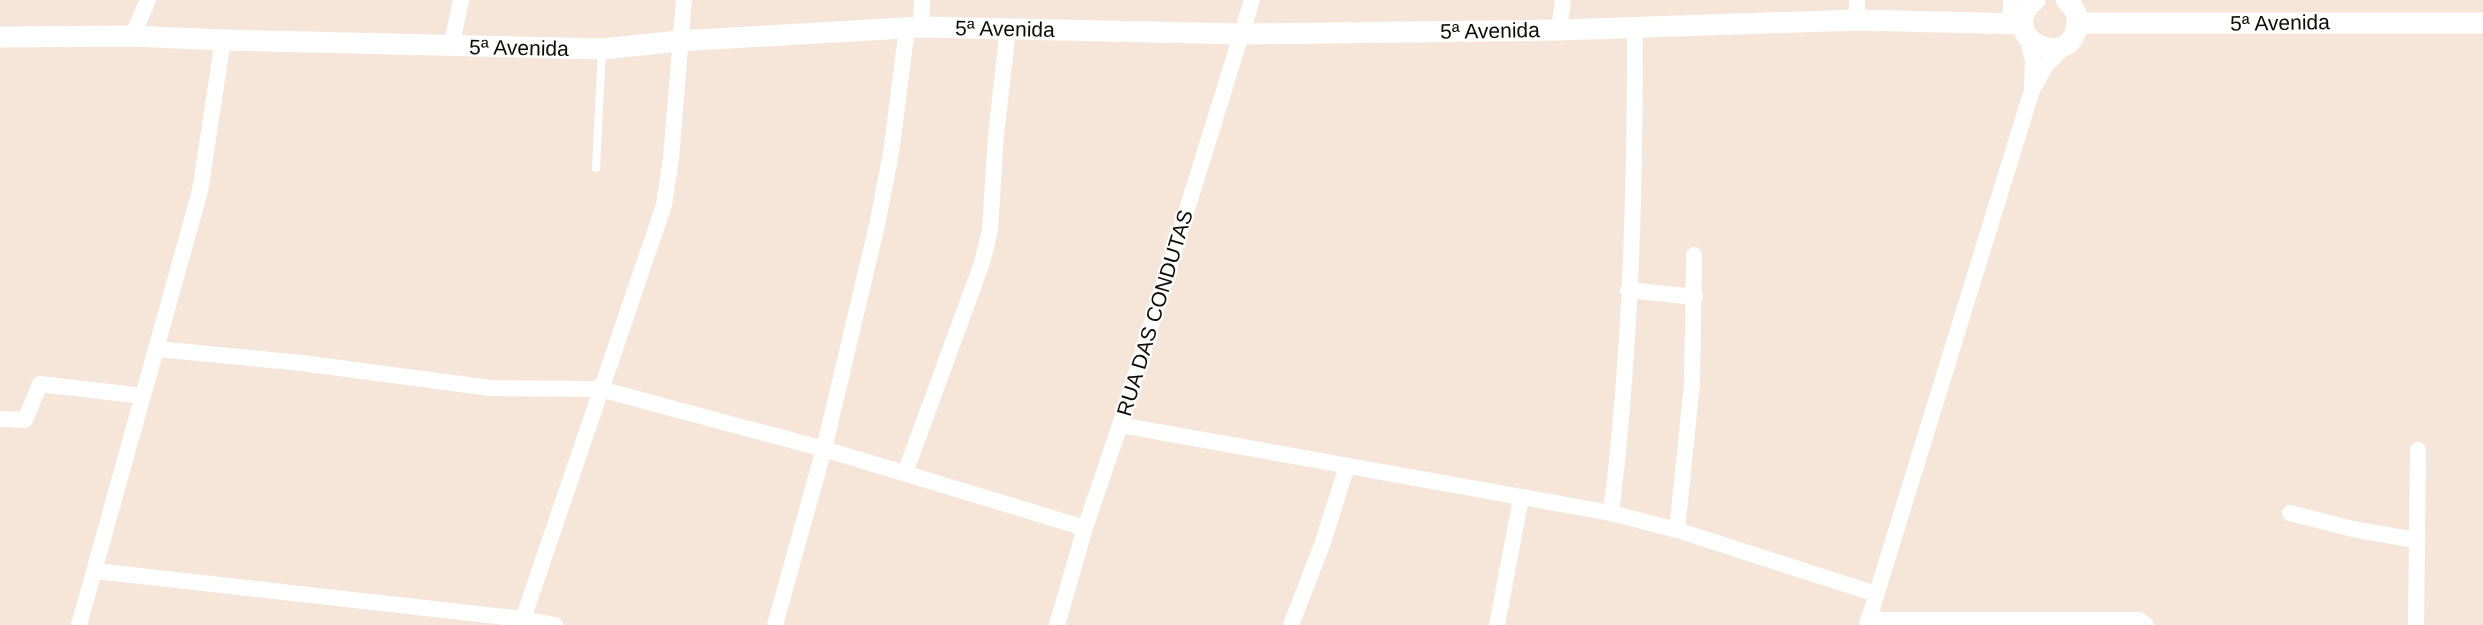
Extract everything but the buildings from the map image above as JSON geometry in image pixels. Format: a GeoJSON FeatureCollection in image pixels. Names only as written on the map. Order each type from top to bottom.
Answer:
{"type":"FeatureCollection","features":[{"type":"Feature","properties":{"kind":"street"},"geometry":{"type":"LineString","coordinates":[[132,36],[148,0]]}},
{"type":"Feature","properties":{"kind":"street"},"geometry":{"type":"LineString","coordinates":[[450,46],[461,0]]}},
{"type":"Feature","properties":{"kind":"street"},"geometry":{"type":"LineString","coordinates":[[523,620],[664,205],[675,120],[679,41],[684,0]]}},
{"type":"Feature","properties":{"kind":"street"},"geometry":{"type":"LineString","coordinates":[[775,625],[824,449],[877,225],[914,28],[922,0]]}},
{"type":"Feature","properties":{"kind":"street","name":"RUA DAS CONDUTAS"},"geometry":{"type":"LineString","coordinates":[[1057,625],[1085,528],[1120,425],[1252,0]]}},
{"type":"Feature","properties":{"kind":"street"},"geometry":{"type":"LineString","coordinates":[[1559,30],[1563,0]]}},
{"type":"Feature","properties":{"kind":"street"},"geometry":{"type":"LineString","coordinates":[[2011,0],[2033,60],[2032,90]]}},
{"type":"Feature","properties":{"kind":"street"},"geometry":{"type":"LineString","coordinates":[[2020,26],[2027,8],[2035,0]]}},
{"type":"Feature","properties":{"kind":"street"},"geometry":{"type":"LineString","coordinates":[[2073,8],[2076,31],[2067,44],[2047,64],[2032,90],[1867,623],[2139,620],[2146,625]]}},
{"type":"Feature","properties":{"kind":"street","name":"5ª Avenida"},"geometry":{"type":"LineString","coordinates":[[2073,8],[2483,23]]}},
{"type":"Feature","properties":{"kind":"street","name":"5ª Avenida"},"geometry":{"type":"LineString","coordinates":[[0,37],[132,36],[603,49],[679,41],[914,28],[1242,34],[1559,30],[1635,27],[1857,10],[2020,26]]}},
{"type":"Feature","properties":{"kind":"street"},"geometry":{"type":"LineString","coordinates":[[2020,26],[2036,46],[2044,49],[2060,48],[2067,44]]}},
{"type":"Feature","properties":{"kind":"street"},"geometry":{"type":"LineString","coordinates":[[1611,513],[1619,452],[1633,217],[1635,27]]}},
{"type":"Feature","properties":{"kind":"street"},"geometry":{"type":"LineString","coordinates":[[905,473],[982,263],[990,230],[996,135],[1008,29]]}},
{"type":"Feature","properties":{"kind":"street"},"geometry":{"type":"LineString","coordinates":[[79,625],[96,571],[200,191],[223,40]]}},
{"type":"Feature","properties":{"kind":"street"},"geometry":{"type":"LineString","coordinates":[[1677,530],[1692,384],[1694,255]]}},
{"type":"Feature","properties":{"kind":"street"},"geometry":{"type":"LineString","coordinates":[[1628,290],[1695,297]]}},
{"type":"Feature","properties":{"kind":"street"},"geometry":{"type":"LineString","coordinates":[[157,349],[302,363],[490,388],[600,389],[824,449],[1085,528]]}},
{"type":"Feature","properties":{"kind":"street"},"geometry":{"type":"LineString","coordinates":[[0,419],[25,420],[40,384],[143,396]]}},
{"type":"Feature","properties":{"kind":"street"},"geometry":{"type":"LineString","coordinates":[[1120,425],[1611,513],[1677,530],[1876,594]]}},
{"type":"Feature","properties":{"kind":"street"},"geometry":{"type":"LineString","coordinates":[[2416,625],[2418,450]]}},
{"type":"Feature","properties":{"kind":"street"},"geometry":{"type":"LineString","coordinates":[[1292,625],[1322,545],[1347,466]]}},
{"type":"Feature","properties":{"kind":"street"},"geometry":{"type":"LineString","coordinates":[[1497,625],[1521,498]]}},
{"type":"Feature","properties":{"kind":"street"},"geometry":{"type":"LineString","coordinates":[[2290,513],[2357,530],[2416,540]]}},
{"type":"Feature","properties":{"kind":"street"},"geometry":{"type":"LineString","coordinates":[[96,571],[555,625]]}},
{"type":"Feature","properties":{"kind":"lane"},"geometry":{"type":"LineString","coordinates":[[596,168],[603,49]]}}]}
